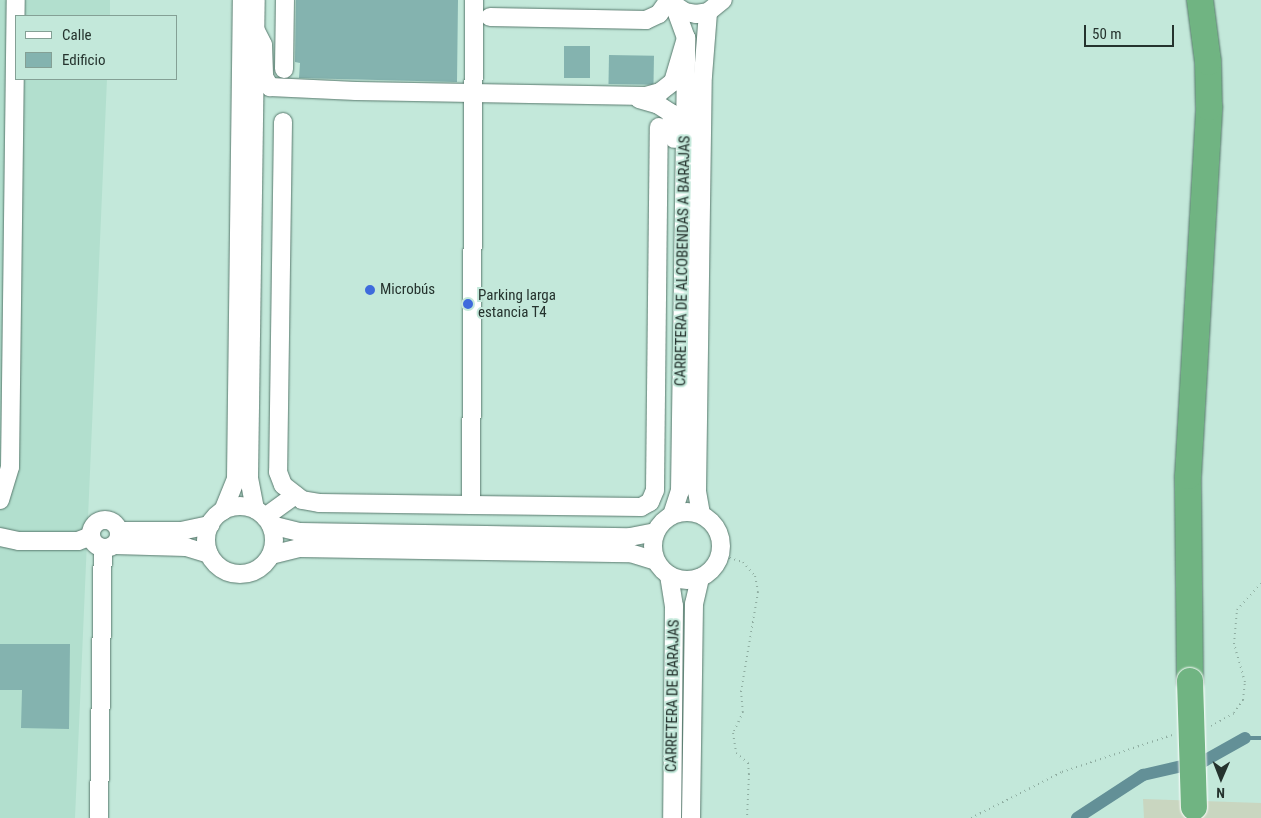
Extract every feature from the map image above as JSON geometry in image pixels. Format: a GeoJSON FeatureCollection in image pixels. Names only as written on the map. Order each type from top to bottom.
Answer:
{"type":"FeatureCollection","features":[{"type":"Feature","properties":{"kind":"highway"},"geometry":{"type":"LineString","coordinates":[[1194,813],[1190,681],[1188,476],[1209,107],[1208,62],[1200,0]]}},
{"type":"Feature","properties":{"kind":"street"},"geometry":{"type":"LineString","coordinates":[[16,0],[16,15]]}},
{"type":"Feature","properties":{"kind":"street"},"geometry":{"type":"LineString","coordinates":[[242,0],[236,478],[223,511],[210,524],[206,534],[209,554],[219,566],[234,574],[255,571],[271,555],[274,540],[249,479],[256,0]]}},
{"type":"Feature","properties":{"kind":"street"},"geometry":{"type":"LineString","coordinates":[[284,68],[285,0]]}},
{"type":"Feature","properties":{"kind":"street"},"geometry":{"type":"LineString","coordinates":[[471,505],[474,0]]}},
{"type":"Feature","properties":{"kind":"street"},"geometry":{"type":"LineString","coordinates":[[490,17],[646,20],[659,14],[670,3],[691,13],[708,12],[723,0]]}},
{"type":"Feature","properties":{"kind":"street","name":"CARRETERA DE ALCOBENDAS A BARAJAS"},"geometry":{"type":"LineString","coordinates":[[670,3],[686,38],[680,491],[672,515]]}},
{"type":"Feature","properties":{"kind":"street","name":"CARRETERA DE ALCOBENDAS A BARAJAS"},"geometry":{"type":"LineString","coordinates":[[701,514],[698,492],[703,76],[708,12]]}},
{"type":"Feature","properties":{"kind":"street"},"geometry":{"type":"LineString","coordinates":[[255,29],[263,45],[265,81],[274,88],[632,97],[654,94],[668,87],[677,74],[686,38]]}},
{"type":"Feature","properties":{"kind":"street"},"geometry":{"type":"LineString","coordinates":[[0,500],[10,467],[15,78]]}},
{"type":"Feature","properties":{"kind":"street"},"geometry":{"type":"LineString","coordinates":[[632,97],[657,104],[673,118],[674,189],[683,240]]}},
{"type":"Feature","properties":{"kind":"street"},"geometry":{"type":"LineString","coordinates":[[282,122],[278,472],[283,486],[295,495],[319,503],[641,507],[650,502],[655,490],[659,127]]}},
{"type":"Feature","properties":{"kind":"street"},"geometry":{"type":"LineString","coordinates":[[263,517],[295,495]]}},
{"type":"Feature","properties":{"kind":"street"},"geometry":{"type":"LineString","coordinates":[[223,511],[244,506],[263,517],[300,532],[630,538],[656,532],[672,515],[692,512],[701,514],[718,529],[721,540],[720,555],[710,572],[700,578],[679,579],[669,575],[656,561],[653,551],[656,532]]}},
{"type":"Feature","properties":{"kind":"street"},"geometry":{"type":"LineString","coordinates":[[0,537],[19,541],[107,540],[182,531],[210,524]]}},
{"type":"Feature","properties":{"kind":"street"},"geometry":{"type":"LineString","coordinates":[[107,540],[186,547],[209,554]]}},
{"type":"Feature","properties":{"kind":"street"},"geometry":{"type":"LineString","coordinates":[[99,818],[107,540]]}},
{"type":"Feature","properties":{"kind":"street"},"geometry":{"type":"LineString","coordinates":[[271,555],[309,548],[630,554],[656,561]]}},
{"type":"Feature","properties":{"kind":"street","name":"CARRETERA DE BARAJAS"},"geometry":{"type":"LineString","coordinates":[[669,575],[674,606],[672,818]]}},
{"type":"Feature","properties":{"kind":"street","name":"CARRETERA DE BARAJAS"},"geometry":{"type":"LineString","coordinates":[[691,818],[694,604],[700,578]]}},
{"type":"Feature","properties":{"kind":"path"},"geometry":{"type":"LineString","coordinates":[[720,555],[743,562],[755,576],[758,592],[742,691],[743,712],[733,733],[736,753],[748,763],[750,774],[747,818]]}},
{"type":"Feature","properties":{"kind":"path"},"geometry":{"type":"LineString","coordinates":[[1204,728],[1234,713],[1243,700],[1245,682],[1234,644],[1236,610],[1261,583]]}},
{"type":"Feature","properties":{"kind":"path"},"geometry":{"type":"LineString","coordinates":[[971,818],[1062,772],[1179,734]]}},
{"type":"Feature","properties":{"kind":"shaded area"},"geometry":{"type":"Polygon","coordinates":[[[0,0],[110,0],[110,15],[15,15],[15,80],[107,80],[75,818],[0,818],[0,0]]]}},
{"type":"Feature","properties":{"kind":"shaded area"},"geometry":{"type":"Polygon","coordinates":[[[1143,799],[1261,803],[1261,818],[1144,818],[1143,799]]]}},
{"type":"Feature","properties":{"kind":"building"},"geometry":{"type":"Polygon","coordinates":[[[296,0],[458,0],[457,82],[299,78],[300,63],[295,62],[296,0]]]}},
{"type":"Feature","properties":{"kind":"building"},"geometry":{"type":"Polygon","coordinates":[[[564,46],[590,46],[590,78],[564,78],[564,46]]]}},
{"type":"Feature","properties":{"kind":"building"},"geometry":{"type":"Polygon","coordinates":[[[609,55],[654,56],[653,85],[608,84],[609,55]]]}},
{"type":"Feature","properties":{"kind":"building"},"geometry":{"type":"Polygon","coordinates":[[[0,644],[70,644],[69,729],[21,728],[22,690],[0,690],[0,644]]]}},
{"type":"Feature","properties":{"kind":"waterway"},"geometry":{"type":"LineString","coordinates":[[1245,738],[1261,738]]}},
{"type":"Feature","properties":{"kind":"waterway"},"geometry":{"type":"LineString","coordinates":[[1077,818],[1143,775],[1204,761],[1245,738]]}},
{"type":"Feature","properties":{"kind":"place","name":"Microbús"},"geometry":{"type":"Point","coordinates":[370,290]}},
{"type":"Feature","properties":{"kind":"place","name":"Parking larga estancia T4"},"geometry":{"type":"Point","coordinates":[468,304]}}]}
